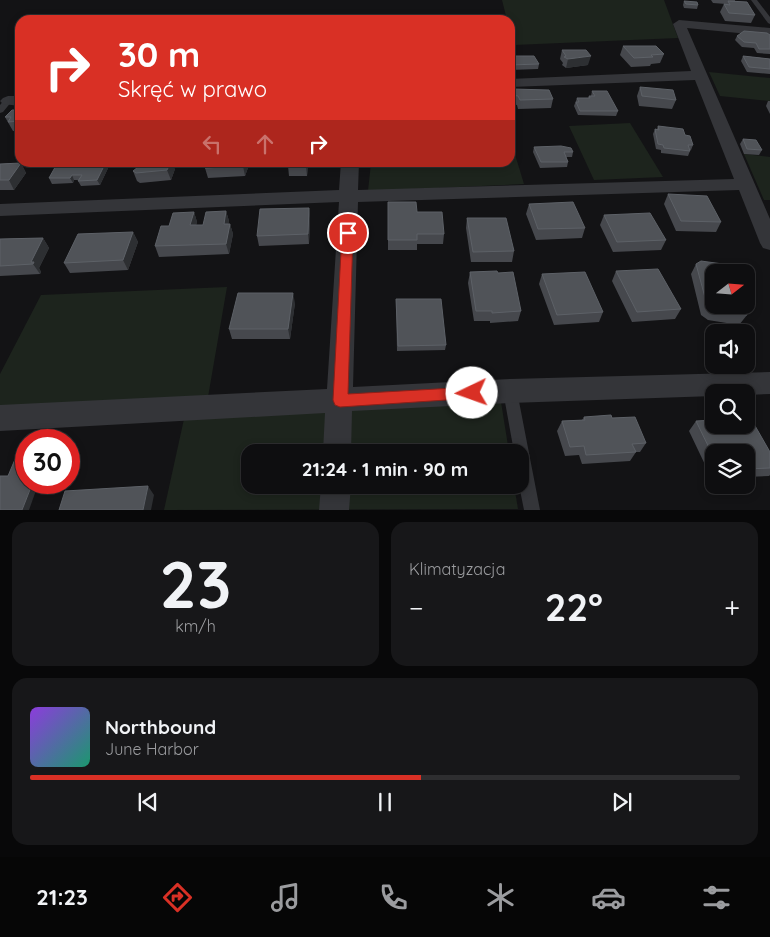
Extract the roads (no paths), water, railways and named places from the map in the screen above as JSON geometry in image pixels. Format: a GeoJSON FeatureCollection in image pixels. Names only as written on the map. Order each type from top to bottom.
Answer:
{"type":"FeatureCollection","features":[{"type":"Feature","properties":{"kind":"street"},"geometry":{"type":"LineString","coordinates":[[770,32],[680,24],[699,76],[770,243]]}},
{"type":"Feature","properties":{"kind":"street"},"geometry":{"type":"LineString","coordinates":[[515,83],[699,76]]}},
{"type":"Feature","properties":{"kind":"street"},"geometry":{"type":"LineString","coordinates":[[338,444],[350,167]]}},
{"type":"Feature","properties":{"kind":"street"},"geometry":{"type":"LineString","coordinates":[[0,210],[349,196],[745,184]]}},
{"type":"Feature","properties":{"kind":"street"},"geometry":{"type":"LineString","coordinates":[[0,418],[510,391],[770,383]]}},
{"type":"Feature","properties":{"kind":"street"},"geometry":{"type":"LineString","coordinates":[[334,510],[335,494]]}},
{"type":"Feature","properties":{"kind":"lane"},"geometry":{"type":"LineString","coordinates":[[754,0],[770,22]]}},
{"type":"Feature","properties":{"kind":"lane"},"geometry":{"type":"LineString","coordinates":[[510,391],[532,510]]}}]}
